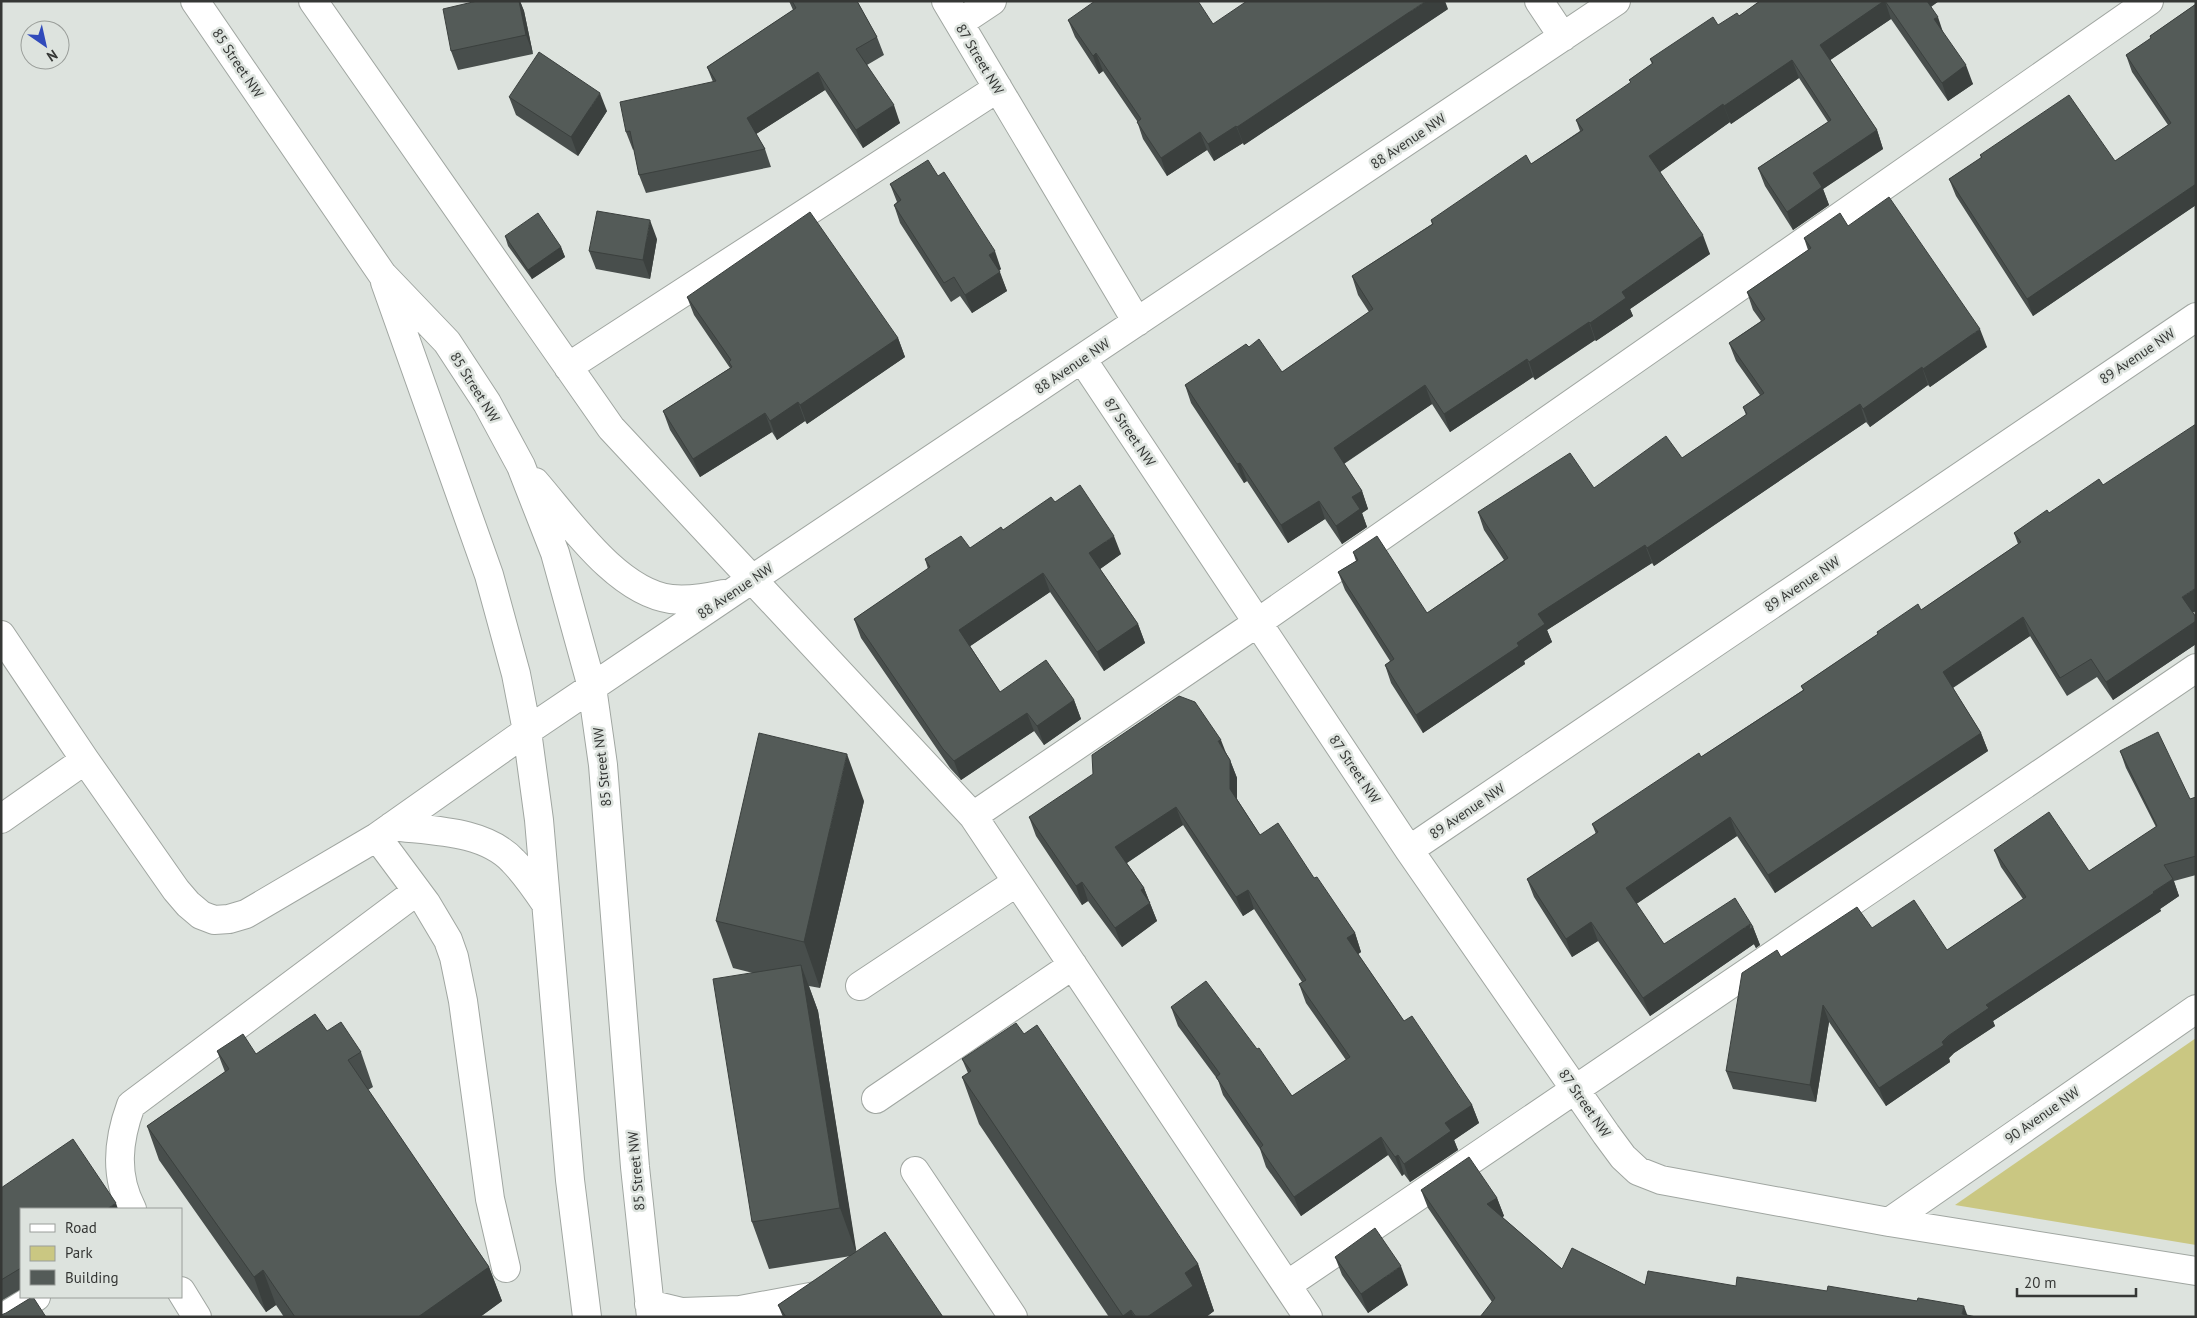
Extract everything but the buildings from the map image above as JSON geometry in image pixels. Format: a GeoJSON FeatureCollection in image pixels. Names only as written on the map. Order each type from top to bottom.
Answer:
{"type":"FeatureCollection","features":[{"type":"Feature","properties":{"kind":"street","name":"85 Street NW"},"geometry":{"type":"LineString","coordinates":[[195,1],[382,274],[447,342],[487,403],[521,466],[556,553],[592,687],[603,765],[635,1167],[650,1311]]}},
{"type":"Feature","properties":{"kind":"street"},"geometry":{"type":"LineString","coordinates":[[313,1],[611,428],[742,586],[973,816],[1308,1317]]}},
{"type":"Feature","properties":{"kind":"street"},"geometry":{"type":"LineString","coordinates":[[953,12],[992,1]]}},
{"type":"Feature","properties":{"kind":"street"},"geometry":{"type":"LineString","coordinates":[[1540,1],[1564,37]]}},
{"type":"Feature","properties":{"kind":"street","name":"88 Avenue NW"},"geometry":{"type":"LineString","coordinates":[[1,635],[176,890],[201,915],[214,920],[229,919],[246,914],[384,831],[592,687],[1616,1]]}},
{"type":"Feature","properties":{"kind":"street"},"geometry":{"type":"LineString","coordinates":[[973,816],[1257,623],[2149,1]]}},
{"type":"Feature","properties":{"kind":"street","name":"87 Street NW"},"geometry":{"type":"LineString","coordinates":[[953,12],[1137,322]]}},
{"type":"Feature","properties":{"kind":"street"},"geometry":{"type":"LineString","coordinates":[[568,367],[998,88]]}},
{"type":"Feature","properties":{"kind":"street","name":"85 Street NW"},"geometry":{"type":"LineString","coordinates":[[382,274],[489,574],[511,652],[527,731],[539,820],[570,1180],[586,1317]]}},
{"type":"Feature","properties":{"kind":"street","name":"89 Avenue NW"},"geometry":{"type":"LineString","coordinates":[[1409,850],[2196,316]]}},
{"type":"Feature","properties":{"kind":"street","name":"87 Street NW"},"geometry":{"type":"LineString","coordinates":[[1082,359],[1409,850],[1622,1157],[1638,1172],[1661,1180],[1889,1222]]}},
{"type":"Feature","properties":{"kind":"street"},"geometry":{"type":"LineString","coordinates":[[521,466],[606,563],[626,580],[650,593],[670,599],[694,600],[742,586]]}},
{"type":"Feature","properties":{"kind":"street"},"geometry":{"type":"LineString","coordinates":[[1287,1285],[2196,668]]}},
{"type":"Feature","properties":{"kind":"street"},"geometry":{"type":"LineString","coordinates":[[1,820],[85,760]]}},
{"type":"Feature","properties":{"kind":"street"},"geometry":{"type":"LineString","coordinates":[[384,831],[416,891],[448,940],[454,957],[463,1001],[490,1199],[506,1268]]}},
{"type":"Feature","properties":{"kind":"street"},"geometry":{"type":"LineString","coordinates":[[384,831],[451,834],[478,840],[512,859],[546,904]]}},
{"type":"Feature","properties":{"kind":"street"},"geometry":{"type":"LineString","coordinates":[[860,986],[1017,882]]}},
{"type":"Feature","properties":{"kind":"street"},"geometry":{"type":"LineString","coordinates":[[131,1208],[125,1197],[118,1165],[122,1129],[131,1105],[416,891]]}},
{"type":"Feature","properties":{"kind":"street"},"geometry":{"type":"LineString","coordinates":[[876,1099],[1073,966]]}},
{"type":"Feature","properties":{"kind":"street","name":"90 Avenue NW"},"geometry":{"type":"LineString","coordinates":[[1889,1222],[2196,1008]]}},
{"type":"Feature","properties":{"kind":"street"},"geometry":{"type":"LineString","coordinates":[[915,1171],[1013,1317]]}},
{"type":"Feature","properties":{"kind":"street"},"geometry":{"type":"LineString","coordinates":[[1889,1222],[2196,1271]]}},
{"type":"Feature","properties":{"kind":"street"},"geometry":{"type":"LineString","coordinates":[[650,1311],[750,1313],[822,1295],[840,1287]]}},
{"type":"Feature","properties":{"kind":"street"},"geometry":{"type":"LineString","coordinates":[[182,1293],[197,1317]]}},
{"type":"Feature","properties":{"kind":"street"},"geometry":{"type":"LineString","coordinates":[[4,1317],[34,1298]]}},
{"type":"Feature","properties":{"kind":"green space"},"geometry":{"type":"Polygon","coordinates":[[[2196,1038],[2196,1245],[1955,1205],[2196,1038]]]}}]}
